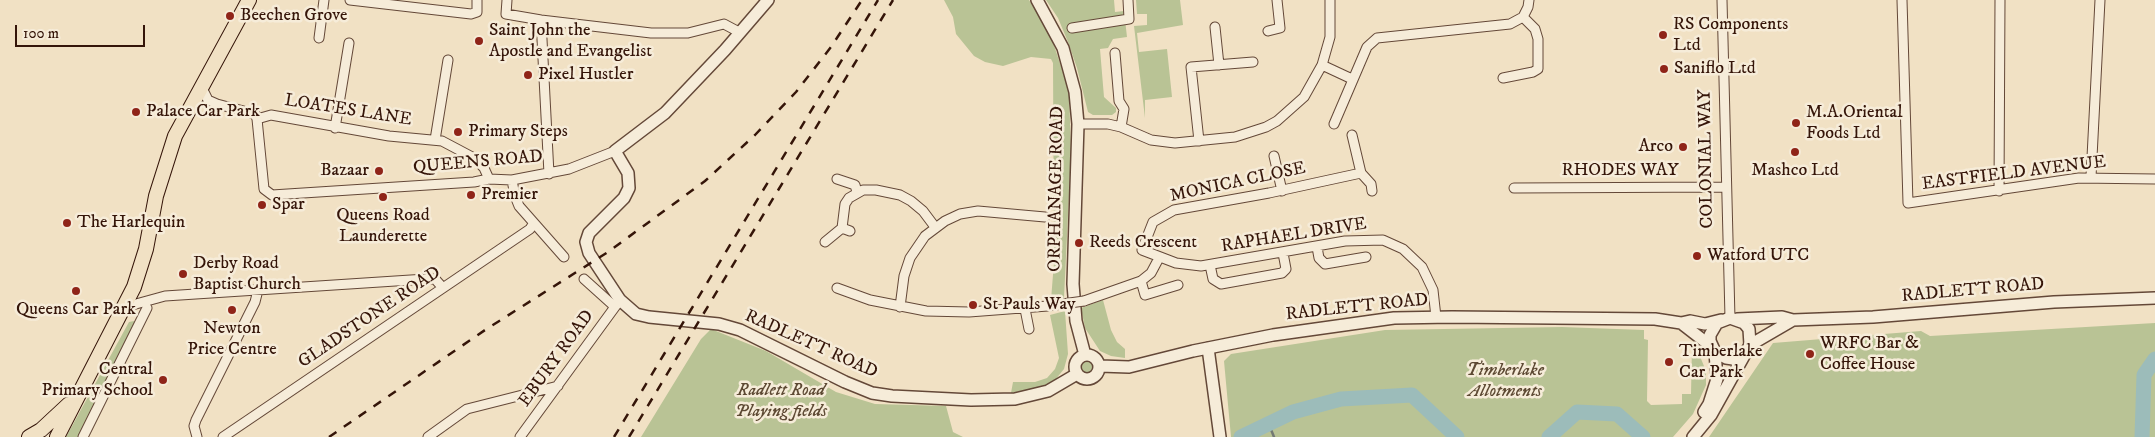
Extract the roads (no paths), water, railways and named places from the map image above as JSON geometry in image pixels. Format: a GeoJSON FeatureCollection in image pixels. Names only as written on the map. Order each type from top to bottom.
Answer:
{"type":"FeatureCollection","features":[{"type":"Feature","properties":{"kind":"main road"},"geometry":{"type":"LineString","coordinates":[[57,437],[125,307],[146,249],[156,196],[169,151],[201,86],[249,0]]}},
{"type":"Feature","properties":{"kind":"main road"},"geometry":{"type":"LineString","coordinates":[[30,437],[59,415],[82,391]]}},
{"type":"Feature","properties":{"kind":"street"},"geometry":{"type":"LineString","coordinates":[[318,38],[324,0]]}},
{"type":"Feature","properties":{"kind":"street"},"geometry":{"type":"LineString","coordinates":[[350,0],[471,14],[477,12],[476,0]]}},
{"type":"Feature","properties":{"kind":"street"},"geometry":{"type":"LineString","coordinates":[[507,0],[506,14],[540,20],[651,33],[688,33],[724,24],[739,32]]}},
{"type":"Feature","properties":{"kind":"street","name":"QUEENS ROAD"},"geometry":{"type":"LineString","coordinates":[[257,120],[264,188],[267,193],[274,196],[474,182],[489,179],[512,180],[549,174],[615,151],[665,113],[725,50],[768,0]]}},
{"type":"Feature","properties":{"kind":"street","name":"ORPHANAGE ROAD"},"geometry":{"type":"LineString","coordinates":[[1037,0],[1056,32],[1068,62],[1075,92],[1078,124],[1073,284],[1076,321],[1084,355]]}},
{"type":"Feature","properties":{"kind":"street"},"geometry":{"type":"LineString","coordinates":[[1072,28],[1129,19],[1128,0]]}},
{"type":"Feature","properties":{"kind":"street"},"geometry":{"type":"LineString","coordinates":[[1268,31],[1280,28],[1277,0]]}},
{"type":"Feature","properties":{"kind":"street"},"geometry":{"type":"LineString","coordinates":[[1078,124],[1108,124],[1121,127],[1152,140],[1163,142],[1235,137],[1277,122],[1304,97],[1322,65],[1330,37],[1330,0]]}},
{"type":"Feature","properties":{"kind":"street"},"geometry":{"type":"LineString","coordinates":[[1334,124],[1367,47],[1378,38],[1510,24],[1523,17],[1529,0]]}},
{"type":"Feature","properties":{"kind":"street","name":"COLONIAL WAY"},"geometry":{"type":"LineString","coordinates":[[1722,0],[1729,319]]}},
{"type":"Feature","properties":{"kind":"street","name":"EASTFIELD AVENUE"},"geometry":{"type":"LineString","coordinates":[[1902,0],[1908,203],[2091,178],[2155,179]]}},
{"type":"Feature","properties":{"kind":"street"},"geometry":{"type":"LineString","coordinates":[[1999,191],[2000,0]]}},
{"type":"Feature","properties":{"kind":"street"},"geometry":{"type":"LineString","coordinates":[[2091,178],[2100,0]]}},
{"type":"Feature","properties":{"kind":"street"},"geometry":{"type":"LineString","coordinates":[[1503,78],[1533,72],[1538,68],[1538,39],[1535,29],[1523,17]]}},
{"type":"Feature","properties":{"kind":"street"},"geometry":{"type":"LineString","coordinates":[[540,20],[549,174]]}},
{"type":"Feature","properties":{"kind":"street"},"geometry":{"type":"LineString","coordinates":[[1216,27],[1219,65]]}},
{"type":"Feature","properties":{"kind":"street"},"geometry":{"type":"LineString","coordinates":[[336,128],[349,43]]}},
{"type":"Feature","properties":{"kind":"street"},"geometry":{"type":"LineString","coordinates":[[1115,53],[1118,101],[1124,108],[1121,127]]}},
{"type":"Feature","properties":{"kind":"street"},"geometry":{"type":"LineString","coordinates":[[435,140],[448,60]]}},
{"type":"Feature","properties":{"kind":"street"},"geometry":{"type":"LineString","coordinates":[[1199,141],[1191,67],[1253,62]]}},
{"type":"Feature","properties":{"kind":"street"},"geometry":{"type":"LineString","coordinates":[[1322,65],[1352,79]]}},
{"type":"Feature","properties":{"kind":"street"},"geometry":{"type":"LineString","coordinates":[[201,86],[208,100],[252,112],[257,120]]}},
{"type":"Feature","properties":{"kind":"street","name":"LOATES LANE"},"geometry":{"type":"LineString","coordinates":[[257,120],[271,115],[388,136],[435,140],[457,147],[476,159],[484,168],[489,179]]}},
{"type":"Feature","properties":{"kind":"street"},"geometry":{"type":"LineString","coordinates":[[1352,135],[1361,173],[1371,184],[1372,191]]}},
{"type":"Feature","properties":{"kind":"street","name":"RADLETT ROAD"},"geometry":{"type":"LineString","coordinates":[[615,151],[628,173],[629,188],[624,198],[589,233],[586,242],[617,303],[636,314],[649,318],[719,324],[740,330],[845,382],[872,393],[892,396],[978,401],[1020,398],[1048,392],[1077,374]]}},
{"type":"Feature","properties":{"kind":"street"},"geometry":{"type":"LineString","coordinates":[[1274,156],[1282,191]]}},
{"type":"Feature","properties":{"kind":"street","name":"MONICA CLOSE"},"geometry":{"type":"LineString","coordinates":[[1142,250],[1153,222],[1174,210],[1282,191],[1361,173]]}},
{"type":"Feature","properties":{"kind":"street"},"geometry":{"type":"LineString","coordinates":[[837,179],[855,185],[857,192]]}},
{"type":"Feature","properties":{"kind":"street"},"geometry":{"type":"LineString","coordinates":[[512,180],[516,201],[564,257]]}},
{"type":"Feature","properties":{"kind":"street","name":"RHODES WAY"},"geometry":{"type":"LineString","coordinates":[[1514,188],[1725,187]]}},
{"type":"Feature","properties":{"kind":"street"},"geometry":{"type":"LineString","coordinates":[[826,242],[846,229],[845,204],[857,192],[876,190],[900,195],[918,206],[935,227]]}},
{"type":"Feature","properties":{"kind":"street"},"geometry":{"type":"LineString","coordinates":[[900,307],[904,276],[910,258],[921,241],[935,227],[969,212],[990,211],[1044,217]]}},
{"type":"Feature","properties":{"kind":"street","name":"GLADSTONE ROAD"},"geometry":{"type":"LineString","coordinates":[[223,437],[530,229],[534,224]]}},
{"type":"Feature","properties":{"kind":"street","name":"RAPHAEL DRIVE"},"geometry":{"type":"LineString","coordinates":[[1142,250],[1159,258],[1188,265],[1210,266],[1345,241],[1374,239],[1402,249],[1418,262],[1433,290],[1436,317]]}},
{"type":"Feature","properties":{"kind":"street"},"geometry":{"type":"LineString","coordinates":[[1317,247],[1319,258],[1325,264],[1366,257]]}},
{"type":"Feature","properties":{"kind":"street"},"geometry":{"type":"LineString","coordinates":[[1210,266],[1213,280],[1221,284],[1282,273],[1286,269],[1282,253]]}},
{"type":"Feature","properties":{"kind":"street"},"geometry":{"type":"LineString","coordinates":[[837,288],[863,298],[900,307],[950,312],[1025,309],[1084,300],[1141,281],[1151,273],[1159,258]]}},
{"type":"Feature","properties":{"kind":"street"},"geometry":{"type":"LineString","coordinates":[[584,278],[617,303]]}},
{"type":"Feature","properties":{"kind":"street"},"geometry":{"type":"LineString","coordinates":[[125,307],[165,296],[432,279],[443,288]]}},
{"type":"Feature","properties":{"kind":"street"},"geometry":{"type":"LineString","coordinates":[[1141,281],[1145,295],[1178,285]]}},
{"type":"Feature","properties":{"kind":"street"},"geometry":{"type":"LineString","coordinates":[[197,437],[194,426],[196,420],[255,302],[258,290]]}},
{"type":"Feature","properties":{"kind":"street","name":"RADLETT ROAD"},"geometry":{"type":"LineString","coordinates":[[1100,366],[1129,367],[1273,335],[1369,320],[1436,317],[1656,319],[1705,324],[1729,319],[1782,317],[1793,320],[1873,317],[2086,300],[2155,298]]}},
{"type":"Feature","properties":{"kind":"street","name":"EBURY ROAD"},"geometry":{"type":"LineString","coordinates":[[520,437],[617,303]]}},
{"type":"Feature","properties":{"kind":"street"},"geometry":{"type":"LineString","coordinates":[[83,437],[147,308]]}},
{"type":"Feature","properties":{"kind":"street"},"geometry":{"type":"LineString","coordinates":[[1025,309],[1029,329]]}},
{"type":"Feature","properties":{"kind":"street"},"geometry":{"type":"LineString","coordinates":[[1684,437],[1709,404],[1717,379],[1714,350],[1710,335],[1713,329],[1729,319],[1749,329],[1747,349],[1711,415],[1692,437]]}},
{"type":"Feature","properties":{"kind":"street","name":"RADLETT ROAD"},"geometry":{"type":"LineString","coordinates":[[1747,349],[1793,320]]}},
{"type":"Feature","properties":{"kind":"street","name":"RADLETT ROAD"},"geometry":{"type":"LineString","coordinates":[[1681,323],[1714,350]]}},
{"type":"Feature","properties":{"kind":"street"},"geometry":{"type":"LineString","coordinates":[[1208,348],[1220,436]]}},
{"type":"Feature","properties":{"kind":"street"},"geometry":{"type":"LineString","coordinates":[[1714,350],[1726,358],[1734,359],[1747,349]]}},
{"type":"Feature","properties":{"kind":"street"},"geometry":{"type":"LineString","coordinates":[[1084,355],[1095,357],[1100,366],[1098,374],[1091,379],[1084,379],[1077,374],[1076,362],[1084,355]]}},
{"type":"Feature","properties":{"kind":"street"},"geometry":{"type":"LineString","coordinates":[[428,437],[466,409],[558,386]]}},
{"type":"Feature","properties":{"kind":"waterway"},"geometry":{"type":"LineString","coordinates":[[2142,437],[2144,375],[2155,359]]}},
{"type":"Feature","properties":{"kind":"waterway"},"geometry":{"type":"LineString","coordinates":[[1241,437],[1293,412],[1341,399],[1412,395],[1457,437]]}},
{"type":"Feature","properties":{"kind":"waterway"},"geometry":{"type":"LineString","coordinates":[[1549,437],[1577,412],[1617,414],[1643,437]]}},
{"type":"Feature","properties":{"kind":"waterway"},"geometry":{"type":"LineString","coordinates":[[1268,422],[1274,437]]}},
{"type":"Feature","properties":{"kind":"railway"},"geometry":{"type":"LineString","coordinates":[[329,437],[485,330],[608,252],[705,181],[755,135],[796,92],[831,47],[862,0]]}},
{"type":"Feature","properties":{"kind":"railway"},"geometry":{"type":"LineString","coordinates":[[614,437],[878,0]]}},
{"type":"Feature","properties":{"kind":"railway"},"geometry":{"type":"LineString","coordinates":[[629,437],[893,0]]}},
{"type":"Feature","properties":{"kind":"place","name":"Beechen Grove"},"geometry":{"type":"Point","coordinates":[230,16]}},
{"type":"Feature","properties":{"kind":"place","name":"RS Components Ltd"},"geometry":{"type":"Point","coordinates":[1663,35]}},
{"type":"Feature","properties":{"kind":"place","name":"Saint John the Apostle and Evangelist"},"geometry":{"type":"Point","coordinates":[479,41]}},
{"type":"Feature","properties":{"kind":"place","name":"Saniflo Ltd"},"geometry":{"type":"Point","coordinates":[1664,69]}},
{"type":"Feature","properties":{"kind":"place","name":"Pixel Hustler"},"geometry":{"type":"Point","coordinates":[528,75]}},
{"type":"Feature","properties":{"kind":"place","name":"Palace Car Park"},"geometry":{"type":"Point","coordinates":[136,112]}},
{"type":"Feature","properties":{"kind":"place","name":"M.A.Oriental Foods Ltd"},"geometry":{"type":"Point","coordinates":[1796,123]}},
{"type":"Feature","properties":{"kind":"place","name":"Primary Steps"},"geometry":{"type":"Point","coordinates":[458,132]}},
{"type":"Feature","properties":{"kind":"place","name":"Arco"},"geometry":{"type":"Point","coordinates":[1683,147]}},
{"type":"Feature","properties":{"kind":"place","name":"Mashco Ltd"},"geometry":{"type":"Point","coordinates":[1795,152]}},
{"type":"Feature","properties":{"kind":"place","name":"Bazaar"},"geometry":{"type":"Point","coordinates":[379,171]}},
{"type":"Feature","properties":{"kind":"place","name":"Premier"},"geometry":{"type":"Point","coordinates":[471,195]}},
{"type":"Feature","properties":{"kind":"place","name":"Queens Road Launderette"},"geometry":{"type":"Point","coordinates":[383,197]}},
{"type":"Feature","properties":{"kind":"place","name":"Spar"},"geometry":{"type":"Point","coordinates":[262,205]}},
{"type":"Feature","properties":{"kind":"place","name":"The Harlequin"},"geometry":{"type":"Point","coordinates":[67,223]}},
{"type":"Feature","properties":{"kind":"place","name":"Reeds Crescent"},"geometry":{"type":"Point","coordinates":[1079,243]}},
{"type":"Feature","properties":{"kind":"place","name":"Watford UTC"},"geometry":{"type":"Point","coordinates":[1697,256]}},
{"type":"Feature","properties":{"kind":"place","name":"Derby Road Baptist Church"},"geometry":{"type":"Point","coordinates":[183,274]}},
{"type":"Feature","properties":{"kind":"place","name":"Queens Car Park"},"geometry":{"type":"Point","coordinates":[76,291]}},
{"type":"Feature","properties":{"kind":"place","name":"St Pauls Way"},"geometry":{"type":"Point","coordinates":[973,305]}},
{"type":"Feature","properties":{"kind":"place","name":"Newton Price Centre"},"geometry":{"type":"Point","coordinates":[232,310]}},
{"type":"Feature","properties":{"kind":"place","name":"WRFC Bar & Coffee House"},"geometry":{"type":"Point","coordinates":[1810,354]}},
{"type":"Feature","properties":{"kind":"place","name":"Timberlake Car Park"},"geometry":{"type":"Point","coordinates":[1669,362]}},
{"type":"Feature","properties":{"kind":"place","name":"Central Primary School"},"geometry":{"type":"Point","coordinates":[163,380]}},
{"type":"Feature","properties":{"kind":"park label","name":"Timberlake Allotments"},"geometry":{"type":"Point","coordinates":[1505,381]}},
{"type":"Feature","properties":{"kind":"park label","name":"Radlett Road Playing fields"},"geometry":{"type":"Point","coordinates":[781,401]}}]}
